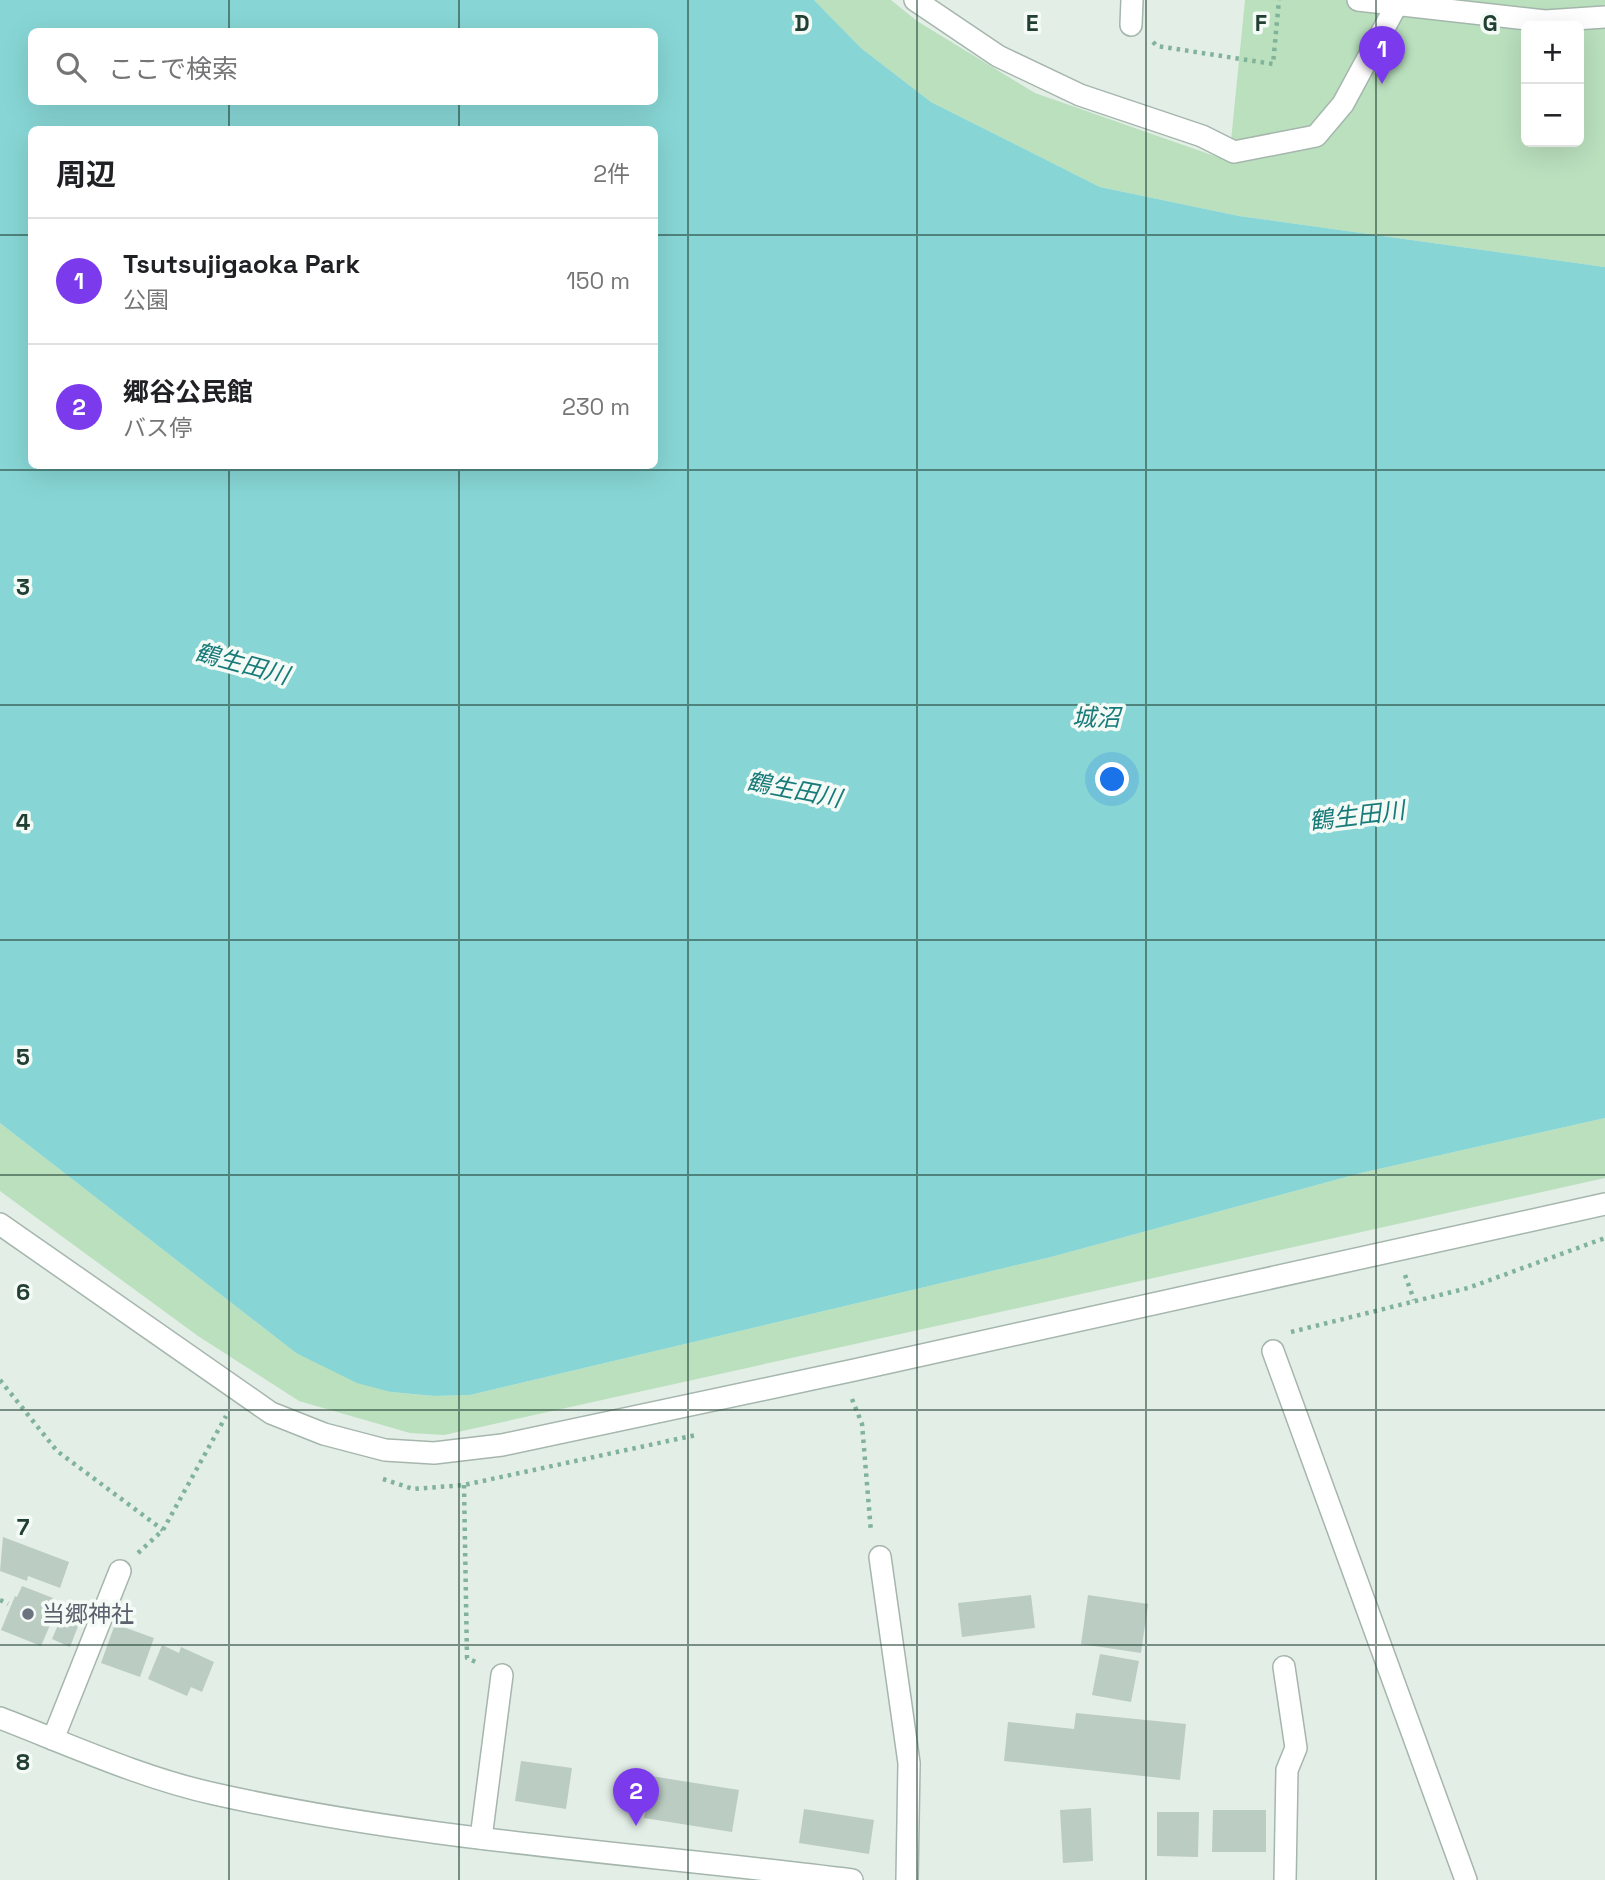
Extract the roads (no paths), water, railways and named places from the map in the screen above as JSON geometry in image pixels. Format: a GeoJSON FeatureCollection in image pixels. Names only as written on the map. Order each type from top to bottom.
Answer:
{"type":"FeatureCollection","features":[{"type":"Feature","properties":{"kind":"street"},"geometry":{"type":"LineString","coordinates":[[915,0],[1009,61],[1080,95],[1202,136],[1234,152],[1316,136],[1343,104],[1396,6]]}},
{"type":"Feature","properties":{"kind":"street"},"geometry":{"type":"LineString","coordinates":[[1131,25],[1132,0]]}},
{"type":"Feature","properties":{"kind":"street"},"geometry":{"type":"LineString","coordinates":[[1357,0],[1545,21],[1605,17]]}},
{"type":"Feature","properties":{"kind":"street"},"geometry":{"type":"LineString","coordinates":[[0,1224],[271,1413],[324,1434],[385,1450],[434,1453],[502,1445],[1605,1203]]}},
{"type":"Feature","properties":{"kind":"street"},"geometry":{"type":"LineString","coordinates":[[1273,1351],[1466,1880]]}},
{"type":"Feature","properties":{"kind":"street"},"geometry":{"type":"LineString","coordinates":[[880,1557],[909,1763],[907,1880]]}},
{"type":"Feature","properties":{"kind":"street"},"geometry":{"type":"LineString","coordinates":[[53,1739],[120,1571]]}},
{"type":"Feature","properties":{"kind":"street"},"geometry":{"type":"LineString","coordinates":[[1284,1667],[1296,1748],[1287,1770],[1285,1880]]}},
{"type":"Feature","properties":{"kind":"street"},"geometry":{"type":"LineString","coordinates":[[481,1838],[502,1675]]}},
{"type":"Feature","properties":{"kind":"street"},"geometry":{"type":"LineString","coordinates":[[0,1718],[213,1794],[369,1823],[845,1880]]}},
{"type":"Feature","properties":{"kind":"water","name":"城沼"},"geometry":{"type":"Polygon","coordinates":[[[0,0],[814,0],[861,48],[931,102],[1100,187],[1239,216],[1605,267],[1605,1118],[1361,1173],[1051,1257],[470,1395],[434,1396],[391,1392],[357,1383],[296,1353],[0,1123],[0,0]]]}},
{"type":"Feature","properties":{"kind":"place","name":"Tsutsujigaoka Park"},"geometry":{"type":"Point","coordinates":[1382,84]}},
{"type":"Feature","properties":{"kind":"place","name":"当郷神社"},"geometry":{"type":"Point","coordinates":[28,1614]}},
{"type":"Feature","properties":{"kind":"place","name":"郷谷公民館"},"geometry":{"type":"Point","coordinates":[636,1826]}},
{"type":"Feature","properties":{"kind":"water label","name":"鶴生田川"},"geometry":{"type":"Point","coordinates":[242,664]}},
{"type":"Feature","properties":{"kind":"water label","name":"鶴生田川"},"geometry":{"type":"Point","coordinates":[794,790]}},
{"type":"Feature","properties":{"kind":"water label","name":"鶴生田川"},"geometry":{"type":"Point","coordinates":[1357,816]}}]}
